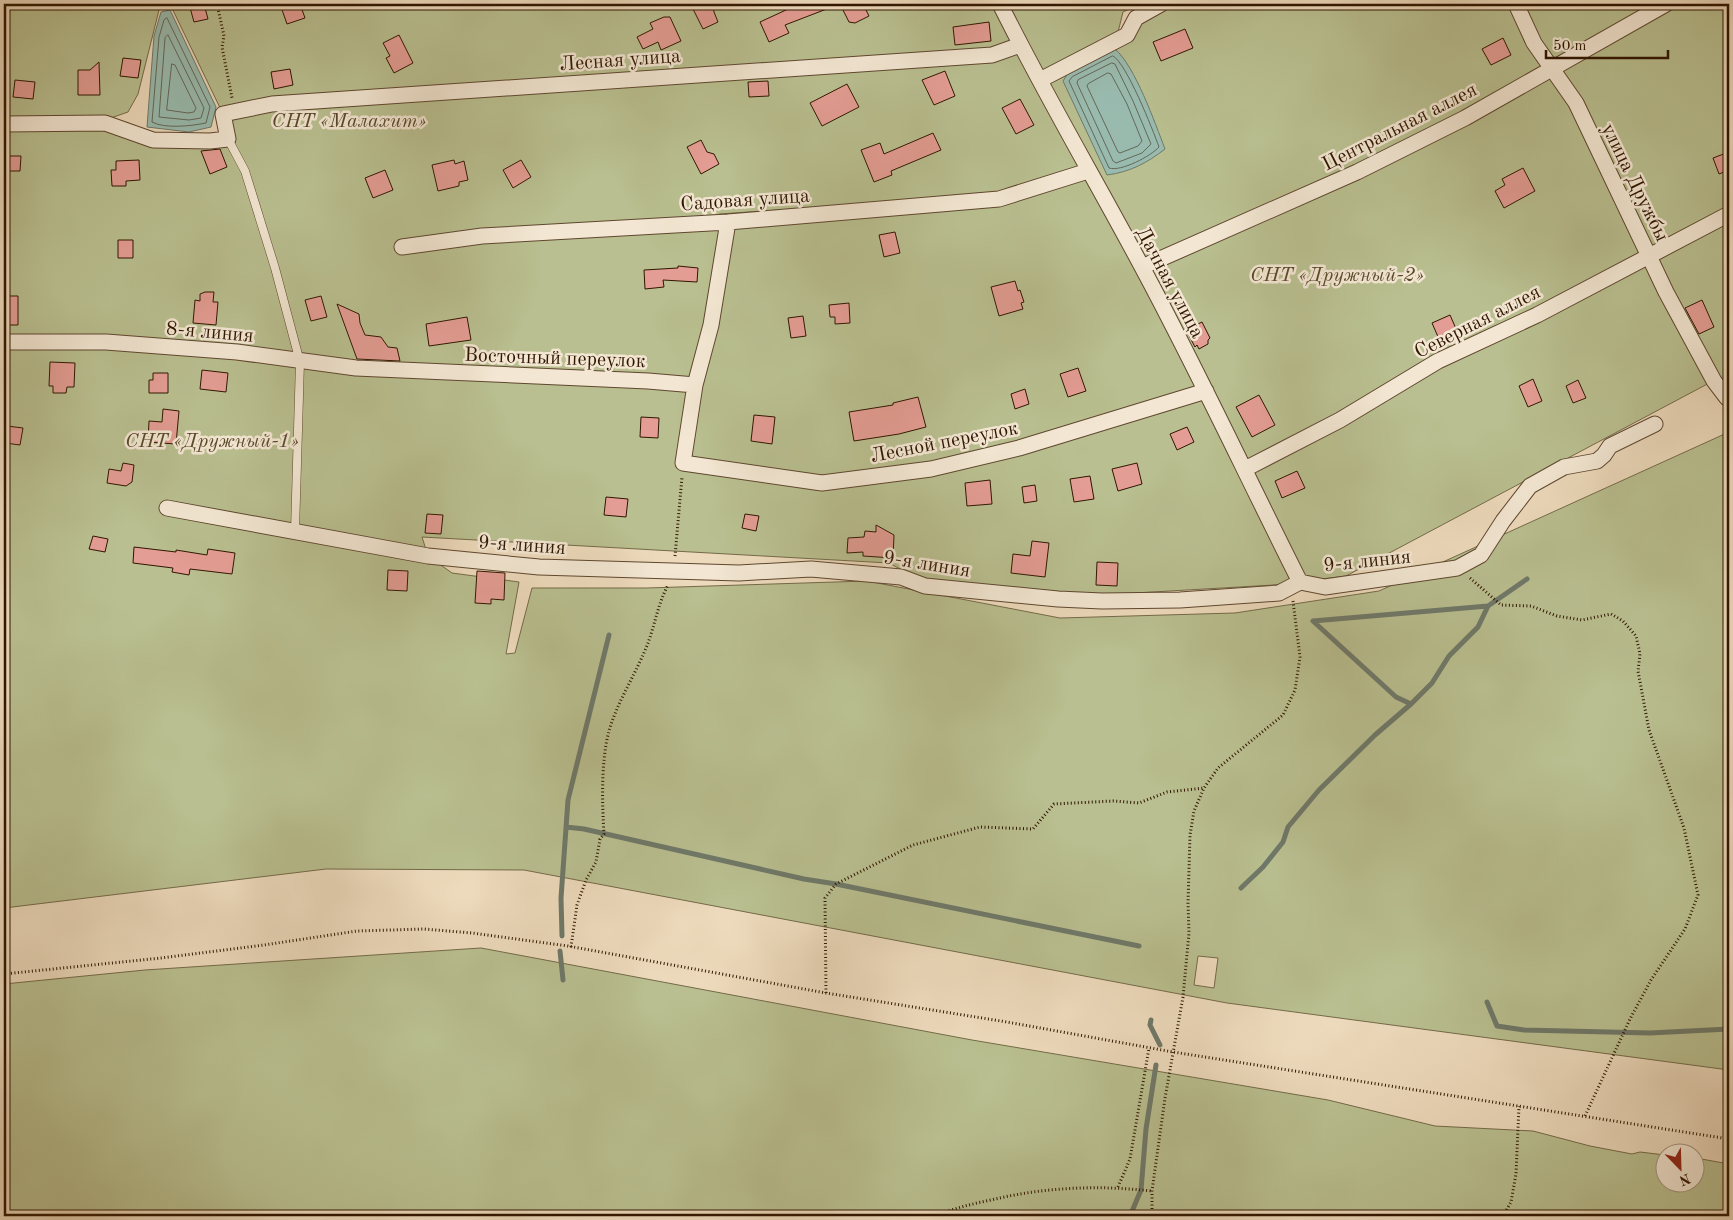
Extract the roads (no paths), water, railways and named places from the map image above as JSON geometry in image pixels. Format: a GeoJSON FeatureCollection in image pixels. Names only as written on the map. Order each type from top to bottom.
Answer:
{"type":"FeatureCollection","features":[{"type":"Feature","properties":{"kind":"street","name":"Дачная улица"},"geometry":{"type":"LineString","coordinates":[[1000,4],[1088,171],[1142,267],[1206,391],[1300,582]]}},
{"type":"Feature","properties":{"kind":"street"},"geometry":{"type":"LineString","coordinates":[[1040,80],[1127,35],[1136,18],[1162,4]]}},
{"type":"Feature","properties":{"kind":"street","name":"улица Дружбы"},"geometry":{"type":"LineString","coordinates":[[1516,4],[1534,43],[1576,104],[1666,292],[1714,381],[1727,398],[1729,397]]}},
{"type":"Feature","properties":{"kind":"street","name":"Центральная аллея"},"geometry":{"type":"LineString","coordinates":[[1142,267],[1357,172],[1465,118],[1666,4]]}},
{"type":"Feature","properties":{"kind":"street","name":"Лесная улица"},"geometry":{"type":"LineString","coordinates":[[228,139],[227,114],[272,104],[992,55],[1020,45]]}},
{"type":"Feature","properties":{"kind":"street"},"geometry":{"type":"LineString","coordinates":[[4,124],[105,123],[153,140],[210,142],[228,139]]}},
{"type":"Feature","properties":{"kind":"street","name":"Садовая улица"},"geometry":{"type":"LineString","coordinates":[[402,247],[482,236],[728,222],[999,200],[1088,171]]}},
{"type":"Feature","properties":{"kind":"street","name":"Северная аллея"},"geometry":{"type":"LineString","coordinates":[[1245,469],[1340,420],[1438,360],[1537,315],[1729,214]]}},
{"type":"Feature","properties":{"kind":"street"},"geometry":{"type":"LineString","coordinates":[[695,385],[711,325],[728,222]]}},
{"type":"Feature","properties":{"kind":"street","name":"8-я линия"},"geometry":{"type":"LineString","coordinates":[[4,342],[106,342],[237,352],[300,362],[412,371]]}},
{"type":"Feature","properties":{"kind":"street","name":"Восточный переулок"},"geometry":{"type":"LineString","coordinates":[[412,371],[648,381],[695,385]]}},
{"type":"Feature","properties":{"kind":"street","name":"Лесной переулок"},"geometry":{"type":"LineString","coordinates":[[695,385],[683,463],[822,483],[921,470],[1019,448],[1206,391]]}},
{"type":"Feature","properties":{"kind":"street","name":"9-я линия"},"geometry":{"type":"LineString","coordinates":[[167,508],[438,557],[539,567],[739,573],[810,569],[901,577],[925,586],[1058,599],[1102,601],[1180,600],[1279,593],[1300,582],[1325,587],[1457,568],[1481,555],[1503,521],[1530,486],[1564,467],[1597,461],[1610,446],[1654,424]]}},
{"type":"Feature","properties":{"kind":"lane"},"geometry":{"type":"LineString","coordinates":[[228,139],[245,171],[275,268],[300,362],[295,532]]}},
{"type":"Feature","properties":{"kind":"water"},"geometry":{"type":"Polygon","coordinates":[[[170,10],[216,107],[211,127],[189,132],[147,127],[154,36],[161,12],[170,10]]]}},
{"type":"Feature","properties":{"kind":"water"},"geometry":{"type":"Polygon","coordinates":[[[1115,49],[1130,68],[1137,81],[1165,149],[1152,159],[1138,166],[1123,172],[1107,175],[1063,81],[1068,73],[1115,49]]]}},
{"type":"Feature","properties":{"kind":"waterway"},"geometry":{"type":"LineString","coordinates":[[1241,888],[1263,867],[1283,842],[1288,827],[1319,790],[1432,683],[1449,656],[1478,627],[1488,606],[1527,579]]}},
{"type":"Feature","properties":{"kind":"waterway"},"geometry":{"type":"LineString","coordinates":[[1411,704],[1396,697],[1313,621],[1488,606]]}},
{"type":"Feature","properties":{"kind":"waterway"},"geometry":{"type":"LineString","coordinates":[[562,936],[561,898],[568,800],[609,635]]}},
{"type":"Feature","properties":{"kind":"waterway"},"geometry":{"type":"LineString","coordinates":[[566,827],[584,829],[804,879],[1139,946]]}},
{"type":"Feature","properties":{"kind":"waterway"},"geometry":{"type":"LineString","coordinates":[[560,951],[563,980]]}},
{"type":"Feature","properties":{"kind":"waterway"},"geometry":{"type":"LineString","coordinates":[[1487,1002],[1497,1026],[1524,1030],[1650,1033],[1729,1029]]}},
{"type":"Feature","properties":{"kind":"waterway"},"geometry":{"type":"LineString","coordinates":[[1151,1020],[1150,1025],[1160,1045]]}},
{"type":"Feature","properties":{"kind":"waterway"},"geometry":{"type":"LineString","coordinates":[[1130,1216],[1141,1190],[1146,1129],[1156,1065]]}},
{"type":"Feature","properties":{"kind":"park label","name":"СНТ «Малахит»"},"geometry":{"type":"Point","coordinates":[349,120]}},
{"type":"Feature","properties":{"kind":"park label","name":"СНТ «Дружный-2»"},"geometry":{"type":"Point","coordinates":[1337,274]}},
{"type":"Feature","properties":{"kind":"park label","name":"СНТ «Дружный-1»"},"geometry":{"type":"Point","coordinates":[212,440]}}]}
